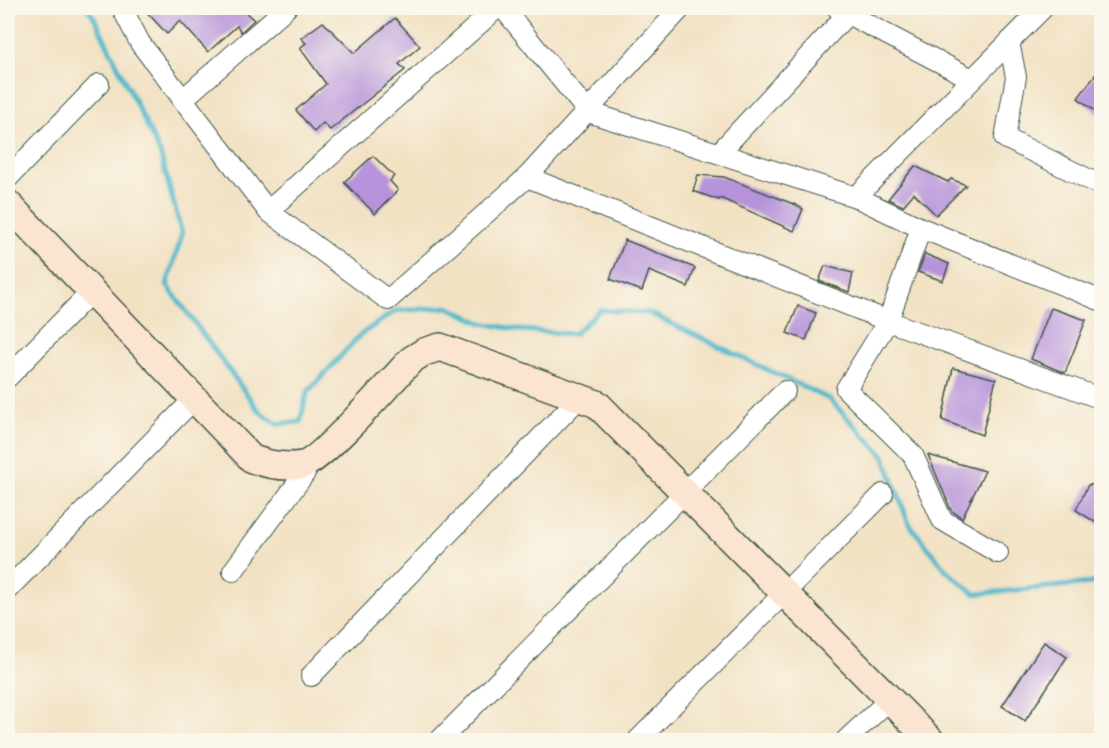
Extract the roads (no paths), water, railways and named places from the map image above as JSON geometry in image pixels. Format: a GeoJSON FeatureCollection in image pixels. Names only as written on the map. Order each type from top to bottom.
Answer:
{"type":"FeatureCollection","features":[{"type":"Feature","properties":{"kind":"street"},"geometry":{"type":"LineString","coordinates":[[122,8],[140,43],[268,211],[388,300],[527,177],[681,8]]}},
{"type":"Feature","properties":{"kind":"street"},"geometry":{"type":"LineString","coordinates":[[182,100],[286,8]]}},
{"type":"Feature","properties":{"kind":"street"},"geometry":{"type":"LineString","coordinates":[[268,211],[497,8]]}},
{"type":"Feature","properties":{"kind":"street"},"geometry":{"type":"LineString","coordinates":[[503,8],[588,112],[856,196],[921,228],[1101,301]]}},
{"type":"Feature","properties":{"kind":"street"},"geometry":{"type":"LineString","coordinates":[[856,196],[1042,8]]}},
{"type":"Feature","properties":{"kind":"street"},"geometry":{"type":"LineString","coordinates":[[719,153],[845,10],[972,79]]}},
{"type":"Feature","properties":{"kind":"street"},"geometry":{"type":"LineString","coordinates":[[1009,42],[1016,77],[1005,138],[1101,186]]}},
{"type":"Feature","properties":{"kind":"street"},"geometry":{"type":"LineString","coordinates":[[8,178],[99,84]]}},
{"type":"Feature","properties":{"kind":"street"},"geometry":{"type":"LineString","coordinates":[[527,177],[888,321],[1101,399]]}},
{"type":"Feature","properties":{"kind":"street"},"geometry":{"type":"LineString","coordinates":[[8,204],[252,459],[275,466],[304,465],[335,440],[411,360],[424,352],[440,348],[597,404],[930,741]]}},
{"type":"Feature","properties":{"kind":"street"},"geometry":{"type":"LineString","coordinates":[[921,228],[888,321],[846,389],[913,455],[942,520],[998,553]]}},
{"type":"Feature","properties":{"kind":"street"},"geometry":{"type":"LineString","coordinates":[[8,378],[92,292]]}},
{"type":"Feature","properties":{"kind":"street"},"geometry":{"type":"LineString","coordinates":[[440,741],[785,391]]}},
{"type":"Feature","properties":{"kind":"street"},"geometry":{"type":"LineString","coordinates":[[311,676],[579,398]]}},
{"type":"Feature","properties":{"kind":"street"},"geometry":{"type":"LineString","coordinates":[[8,589],[194,399]]}},
{"type":"Feature","properties":{"kind":"street"},"geometry":{"type":"LineString","coordinates":[[233,571],[305,473],[304,465]]}},
{"type":"Feature","properties":{"kind":"street"},"geometry":{"type":"LineString","coordinates":[[638,741],[883,494]]}},
{"type":"Feature","properties":{"kind":"street"},"geometry":{"type":"LineString","coordinates":[[846,741],[889,700]]}},
{"type":"Feature","properties":{"kind":"waterway"},"geometry":{"type":"LineString","coordinates":[[87,8],[94,17],[160,153],[182,234],[167,285],[259,411],[277,424],[300,422],[307,393],[360,335],[395,311],[448,307],[482,323],[520,330],[574,334],[600,310],[649,313],[829,399],[884,456],[909,524],[947,571],[975,594],[1102,582]]}}]}
